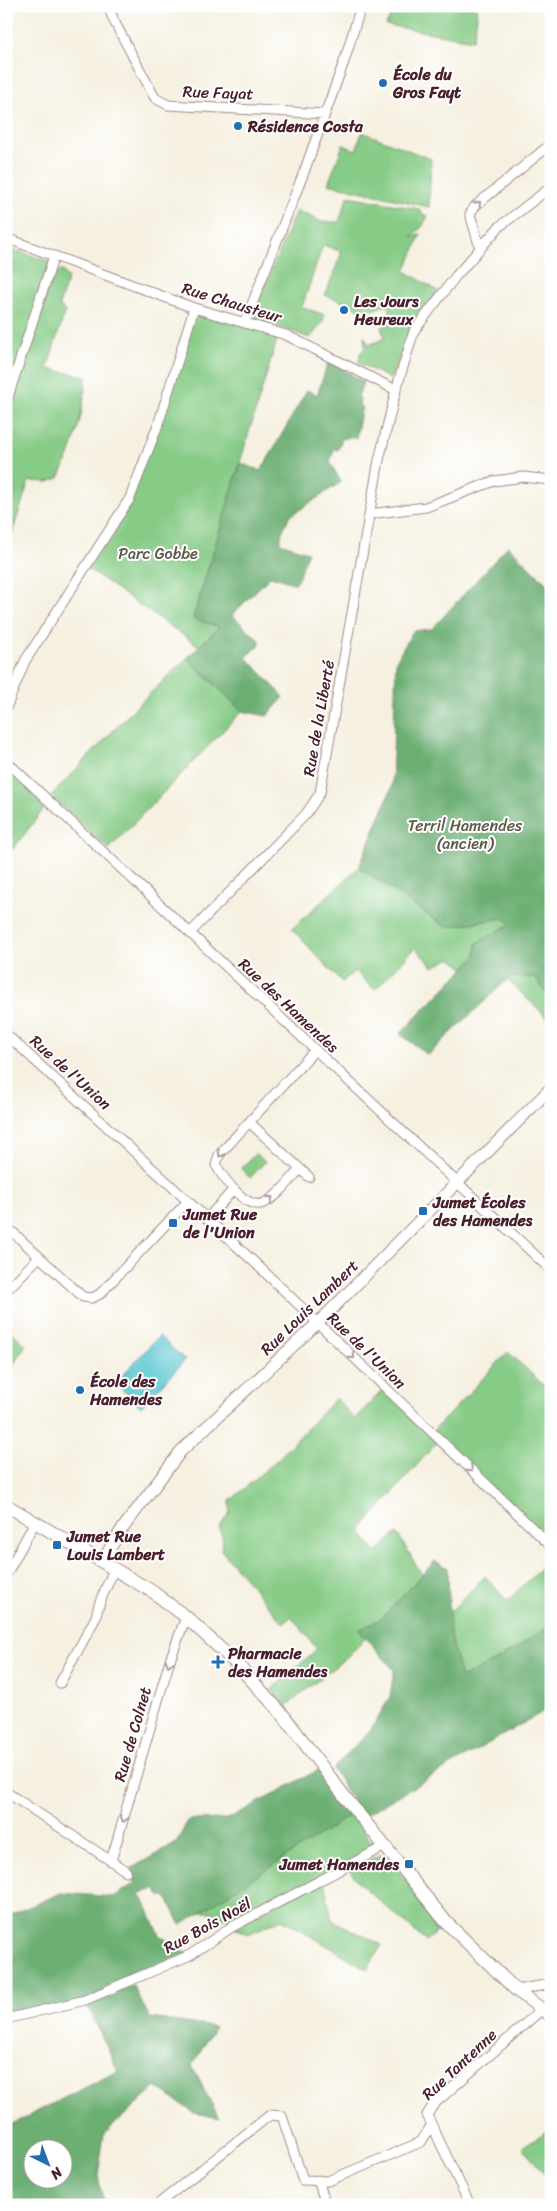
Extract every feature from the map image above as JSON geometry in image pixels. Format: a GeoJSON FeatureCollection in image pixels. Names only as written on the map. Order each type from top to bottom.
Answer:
{"type":"FeatureCollection","features":[{"type":"Feature","properties":{"kind":"main road"},"geometry":{"type":"LineString","coordinates":[[6,1505],[153,1592],[186,1617],[236,1663],[284,1716],[326,1773],[446,1922],[516,1990],[546,2013]]}},
{"type":"Feature","properties":{"kind":"street","name":"Rue Fayat"},"geometry":{"type":"LineString","coordinates":[[108,6],[114,21],[156,98],[168,105],[325,114]]}},
{"type":"Feature","properties":{"kind":"street"},"geometry":{"type":"LineString","coordinates":[[245,322],[325,114],[361,6]]}},
{"type":"Feature","properties":{"kind":"street"},"geometry":{"type":"LineString","coordinates":[[480,248],[470,214],[475,206],[551,144]]}},
{"type":"Feature","properties":{"kind":"street"},"geometry":{"type":"LineString","coordinates":[[396,390],[414,331],[499,227],[551,187]]}},
{"type":"Feature","properties":{"kind":"street","name":"Rue Chausteur"},"geometry":{"type":"LineString","coordinates":[[6,238],[194,308],[286,335],[396,390]]}},
{"type":"Feature","properties":{"kind":"street"},"geometry":{"type":"LineString","coordinates":[[6,403],[54,256]]}},
{"type":"Feature","properties":{"kind":"street"},"geometry":{"type":"LineString","coordinates":[[6,708],[25,661],[130,498],[159,422],[194,308]]}},
{"type":"Feature","properties":{"kind":"street","name":"Rue de la Liberté"},"geometry":{"type":"LineString","coordinates":[[190,933],[306,814],[320,794],[379,460],[396,390]]}},
{"type":"Feature","properties":{"kind":"street"},"geometry":{"type":"LineString","coordinates":[[369,514],[426,507],[494,481],[523,477],[551,480]]}},
{"type":"Feature","properties":{"kind":"street","name":"Rue des Hamendes"},"geometry":{"type":"LineString","coordinates":[[6,761],[551,1270]]}},
{"type":"Feature","properties":{"kind":"street","name":"Rue de l'Union"},"geometry":{"type":"LineString","coordinates":[[6,1034],[318,1322],[551,1546]]}},
{"type":"Feature","properties":{"kind":"street"},"geometry":{"type":"LineString","coordinates":[[300,1169],[270,1200],[262,1205],[252,1204],[233,1190],[216,1165],[218,1155],[315,1050]]}},
{"type":"Feature","properties":{"kind":"street","name":"Rue Louis Lambert"},"geometry":{"type":"LineString","coordinates":[[108,1564],[120,1532],[181,1451],[318,1322],[551,1088]]}},
{"type":"Feature","properties":{"kind":"street"},"geometry":{"type":"LineString","coordinates":[[249,1122],[309,1177]]}},
{"type":"Feature","properties":{"kind":"street"},"geometry":{"type":"LineString","coordinates":[[207,1219],[233,1190]]}},
{"type":"Feature","properties":{"kind":"street"},"geometry":{"type":"LineString","coordinates":[[6,1226],[83,1297],[92,1298],[100,1294],[188,1201]]}},
{"type":"Feature","properties":{"kind":"street"},"geometry":{"type":"LineString","coordinates":[[6,1291],[39,1257]]}},
{"type":"Feature","properties":{"kind":"street"},"geometry":{"type":"LineString","coordinates":[[6,1574],[35,1522]]}},
{"type":"Feature","properties":{"kind":"street"},"geometry":{"type":"LineString","coordinates":[[60,1682],[96,1617],[97,1608],[110,1580],[108,1564]]}},
{"type":"Feature","properties":{"kind":"street","name":"Rue de Colnet"},"geometry":{"type":"LineString","coordinates":[[111,1861],[170,1660],[186,1617]]}},
{"type":"Feature","properties":{"kind":"street"},"geometry":{"type":"LineString","coordinates":[[6,1792],[126,1871]]}},
{"type":"Feature","properties":{"kind":"street","name":"Rue Bois Noël"},"geometry":{"type":"LineString","coordinates":[[6,2019],[85,2000],[190,1955],[232,1927],[385,1846]]}},
{"type":"Feature","properties":{"kind":"street"},"geometry":{"type":"LineString","coordinates":[[516,1990],[551,1984]]}},
{"type":"Feature","properties":{"kind":"street","name":"Rue Tantenne"},"geometry":{"type":"LineString","coordinates":[[470,2205],[427,2115],[434,2104],[546,2013]]}},
{"type":"Feature","properties":{"kind":"street"},"geometry":{"type":"LineString","coordinates":[[157,2205],[270,2115],[282,2116],[303,2180],[328,2181],[421,2142],[431,2126]]}},
{"type":"Feature","properties":{"kind":"street"},"geometry":{"type":"LineString","coordinates":[[318,2180],[326,2205]]}},
{"type":"Feature","properties":{"kind":"green space"},"geometry":{"type":"Polygon","coordinates":[[[395,6],[476,6],[477,17],[473,40],[386,25],[395,6]]]}},
{"type":"Feature","properties":{"kind":"green space"},"geometry":{"type":"Polygon","coordinates":[[[362,132],[431,159],[429,207],[328,184],[343,145],[356,150],[362,132]]]}},
{"type":"Feature","properties":{"kind":"green space"},"geometry":{"type":"Polygon","coordinates":[[[348,196],[419,209],[422,214],[428,216],[422,227],[411,237],[421,234],[405,271],[438,291],[413,329],[390,379],[359,363],[360,353],[365,348],[364,336],[369,345],[385,338],[381,328],[394,320],[387,304],[368,312],[325,295],[342,252],[323,245],[302,307],[325,315],[322,323],[310,338],[257,319],[254,312],[296,210],[322,222],[339,222],[348,196]]]}},
{"type":"Feature","properties":{"kind":"green space"},"geometry":{"type":"Polygon","coordinates":[[[6,247],[56,264],[18,383],[56,270],[63,271],[68,279],[59,305],[65,311],[47,369],[86,376],[78,428],[65,466],[59,478],[48,482],[29,481],[6,552],[6,528],[15,498],[14,480],[6,474],[6,247]]]}},
{"type":"Feature","properties":{"kind":"green space","name":"Parc Gobbe"},"geometry":{"type":"Polygon","coordinates":[[[194,308],[279,333],[193,618],[219,627],[200,647],[85,567],[130,498],[194,308]]]}},
{"type":"Feature","properties":{"kind":"green space"},"geometry":{"type":"Polygon","coordinates":[[[329,360],[363,382],[358,397],[360,398],[359,405],[362,406],[356,438],[342,438],[338,450],[334,449],[330,462],[341,482],[289,517],[282,532],[280,543],[308,552],[296,584],[271,576],[232,615],[260,641],[259,646],[246,657],[284,697],[267,716],[242,711],[187,658],[219,627],[193,619],[240,463],[261,471],[307,390],[317,395],[329,360]]]}},
{"type":"Feature","properties":{"kind":"green space","name":"Terril Hamendes (ancien)"},"geometry":{"type":"Polygon","coordinates":[[[508,546],[551,588],[551,1000],[535,977],[510,977],[428,1055],[400,1034],[476,956],[477,943],[510,924],[504,918],[446,927],[359,867],[392,787],[396,661],[413,631],[432,629],[508,546]]]}},
{"type":"Feature","properties":{"kind":"green space"},"geometry":{"type":"Polygon","coordinates":[[[187,658],[242,711],[109,849],[51,796],[131,712],[187,658]]]}},
{"type":"Feature","properties":{"kind":"green space"},"geometry":{"type":"Polygon","coordinates":[[[6,767],[47,805],[13,849],[6,844],[6,767]]]}},
{"type":"Feature","properties":{"kind":"green space"},"geometry":{"type":"Polygon","coordinates":[[[359,867],[446,927],[504,918],[510,924],[477,943],[476,956],[464,968],[451,958],[433,967],[415,948],[375,990],[355,971],[342,982],[292,929],[359,867]]]}},
{"type":"Feature","properties":{"kind":"green space"},"geometry":{"type":"Polygon","coordinates":[[[510,977],[535,977],[551,1000],[551,1021],[507,980],[510,977]]]}},
{"type":"Feature","properties":{"kind":"green space"},"geometry":{"type":"Polygon","coordinates":[[[256,1153],[265,1162],[250,1178],[241,1169],[256,1153]]]}},
{"type":"Feature","properties":{"kind":"green space"},"geometry":{"type":"Polygon","coordinates":[[[6,1327],[26,1345],[6,1376],[6,1327]]]}},
{"type":"Feature","properties":{"kind":"green space"},"geometry":{"type":"Polygon","coordinates":[[[508,1352],[551,1392],[551,1546],[433,1431],[508,1352]]]}},
{"type":"Feature","properties":{"kind":"green space"},"geometry":{"type":"Polygon","coordinates":[[[385,1388],[439,1440],[360,1530],[376,1553],[397,1533],[422,1575],[382,1618],[360,1630],[366,1638],[348,1656],[285,1707],[272,1689],[317,1649],[291,1616],[284,1624],[221,1550],[223,1539],[219,1528],[230,1512],[230,1501],[279,1458],[336,1398],[354,1419],[385,1388]]]}},
{"type":"Feature","properties":{"kind":"green space"},"geometry":{"type":"Polygon","coordinates":[[[551,1559],[551,1625],[496,1661],[461,1678],[450,1636],[449,1613],[485,1576],[507,1601],[551,1559]]]}},
{"type":"Feature","properties":{"kind":"green space"},"geometry":{"type":"Polygon","coordinates":[[[435,1561],[448,1568],[450,1636],[461,1678],[496,1661],[551,1625],[551,1707],[362,1817],[333,1769],[371,1729],[390,1697],[394,1670],[359,1630],[382,1618],[435,1561]]]}},
{"type":"Feature","properties":{"kind":"green space"},"geometry":{"type":"Polygon","coordinates":[[[320,1769],[352,1814],[181,1925],[168,1899],[159,1895],[157,1889],[140,1893],[160,1935],[190,1955],[91,1998],[133,1986],[150,2018],[215,2027],[192,2066],[219,2118],[194,2113],[156,2087],[104,2134],[98,2176],[104,2205],[6,2205],[6,2125],[12,2124],[118,2071],[85,2000],[6,2018],[6,1917],[61,1893],[114,1897],[135,1883],[132,1868],[177,1842],[188,1820],[228,1819],[320,1769]]]}},
{"type":"Feature","properties":{"kind":"green space"},"geometry":{"type":"Polygon","coordinates":[[[352,1814],[377,1850],[230,1922],[213,1912],[200,1912],[352,1814]]]}},
{"type":"Feature","properties":{"kind":"green space"},"geometry":{"type":"Polygon","coordinates":[[[380,1855],[388,1859],[445,1924],[426,1941],[359,1883],[349,1869],[380,1855]]]}},
{"type":"Feature","properties":{"kind":"green space"},"geometry":{"type":"Polygon","coordinates":[[[324,1881],[332,1920],[382,1945],[367,1969],[282,1919],[248,1934],[232,1927],[324,1881]]]}},
{"type":"Feature","properties":{"kind":"green space"},"geometry":{"type":"Polygon","coordinates":[[[551,2129],[551,2181],[522,2147],[551,2129]]]}},
{"type":"Feature","properties":{"kind":"water"},"geometry":{"type":"Polygon","coordinates":[[[159,1336],[185,1360],[141,1407],[115,1383],[159,1336]]]}},
{"type":"Feature","properties":{"kind":"place","name":"École du Gros Fayt"},"geometry":{"type":"Point","coordinates":[383,83]}},
{"type":"Feature","properties":{"kind":"place","name":"Résidence Costa"},"geometry":{"type":"Point","coordinates":[238,126]}},
{"type":"Feature","properties":{"kind":"place","name":"Les Jours Heureux"},"geometry":{"type":"Point","coordinates":[344,310]}},
{"type":"Feature","properties":{"kind":"place","name":"Jumet Écoles des Hamendes"},"geometry":{"type":"Point","coordinates":[423,1211]}},
{"type":"Feature","properties":{"kind":"place","name":"Jumet Rue de l'Union"},"geometry":{"type":"Point","coordinates":[173,1223]}},
{"type":"Feature","properties":{"kind":"place","name":"École des Hamendes"},"geometry":{"type":"Point","coordinates":[80,1390]}},
{"type":"Feature","properties":{"kind":"place","name":"Jumet Rue Louis Lambert"},"geometry":{"type":"Point","coordinates":[57,1545]}},
{"type":"Feature","properties":{"kind":"place","name":"Pharmacie des Hamendes"},"geometry":{"type":"Point","coordinates":[218,1662]}},
{"type":"Feature","properties":{"kind":"place","name":"Jumet Hamendes"},"geometry":{"type":"Point","coordinates":[409,1864]}}]}
